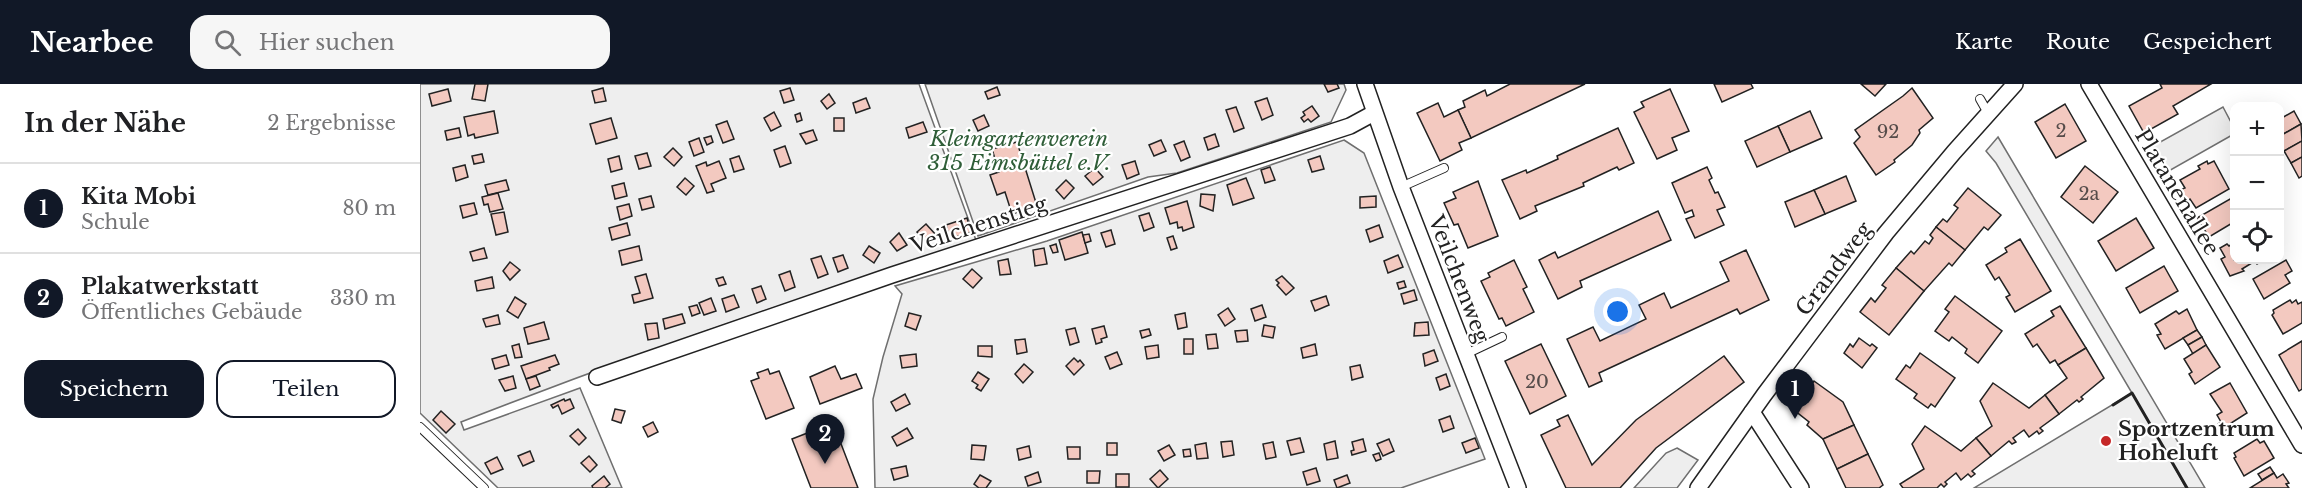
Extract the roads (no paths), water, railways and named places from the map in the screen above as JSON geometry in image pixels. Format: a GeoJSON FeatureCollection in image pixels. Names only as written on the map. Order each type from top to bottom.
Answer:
{"type":"FeatureCollection","features":[{"type":"Feature","properties":{"kind":"street","name":"Veilchenweg"},"geometry":{"type":"LineString","coordinates":[[1365,84],[1401,187],[1518,488]]}},
{"type":"Feature","properties":{"kind":"street","name":"Grandweg"},"geometry":{"type":"LineString","coordinates":[[1698,488],[1886,233],[2015,84]]}},
{"type":"Feature","properties":{"kind":"street","name":"Platanenallee"},"geometry":{"type":"LineString","coordinates":[[2089,84],[2302,445]]}},
{"type":"Feature","properties":{"kind":"street","name":"Veilchenstieg"},"geometry":{"type":"LineString","coordinates":[[597,377],[892,275],[1350,126],[1374,113]]}},
{"type":"Feature","properties":{"kind":"street"},"geometry":{"type":"LineString","coordinates":[[1752,412],[1801,488]]}},
{"type":"Feature","properties":{"kind":"lane"},"geometry":{"type":"LineString","coordinates":[[1980,99],[1988,114]]}},
{"type":"Feature","properties":{"kind":"lane"},"geometry":{"type":"LineString","coordinates":[[1401,187],[1444,168]]}},
{"type":"Feature","properties":{"kind":"lane"},"geometry":{"type":"LineString","coordinates":[[1466,354],[1502,337]]}},
{"type":"Feature","properties":{"kind":"lane"},"geometry":{"type":"LineString","coordinates":[[420,427],[484,488]]}},
{"type":"Feature","properties":{"kind":"place","name":"Kita Mobi"},"geometry":{"type":"Point","coordinates":[1795,419]}},
{"type":"Feature","properties":{"kind":"place","name":"Sportzentrum Hoheluft"},"geometry":{"type":"Point","coordinates":[2106,441]}},
{"type":"Feature","properties":{"kind":"place","name":"Plakatwerkstatt"},"geometry":{"type":"Point","coordinates":[825,464]}},
{"type":"Feature","properties":{"kind":"park label","name":"Kleingartenverein 315 Eimsbüttel e.V."},"geometry":{"type":"Point","coordinates":[1019,151]}}]}
